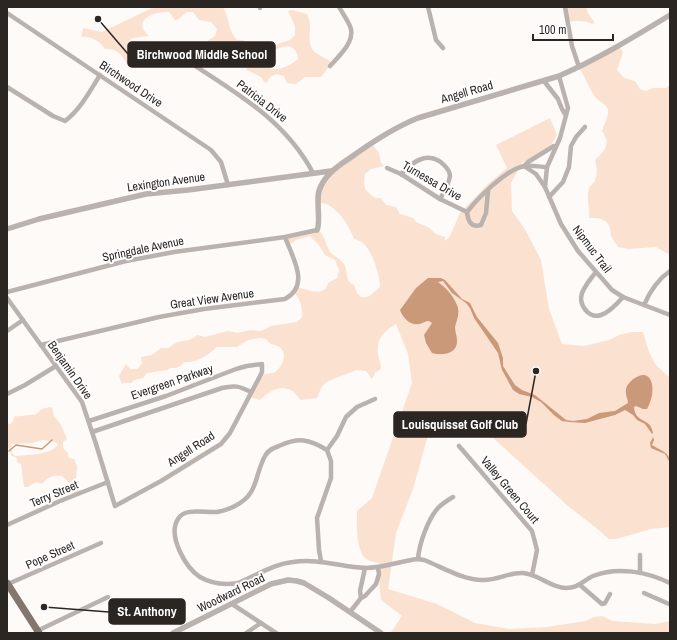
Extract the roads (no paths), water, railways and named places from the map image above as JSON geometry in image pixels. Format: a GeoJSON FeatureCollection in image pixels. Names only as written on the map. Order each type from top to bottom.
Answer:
{"type":"FeatureCollection","features":[{"type":"Feature","properties":{"kind":"main road"},"geometry":{"type":"LineString","coordinates":[[7,584],[38,632]]}},
{"type":"Feature","properties":{"kind":"street"},"geometry":{"type":"LineString","coordinates":[[330,66],[346,47],[351,36],[351,29],[339,7]]}},
{"type":"Feature","properties":{"kind":"street"},"geometry":{"type":"LineString","coordinates":[[428,7],[436,40],[443,48]]}},
{"type":"Feature","properties":{"kind":"street"},"geometry":{"type":"LineString","coordinates":[[565,7],[572,46],[579,67]]}},
{"type":"Feature","properties":{"kind":"street","name":"Birchwood Drive"},"geometry":{"type":"LineString","coordinates":[[7,13],[211,150],[221,162],[228,185]]}},
{"type":"Feature","properties":{"kind":"street","name":"Angell Road"},"geometry":{"type":"LineString","coordinates":[[317,230],[319,222],[317,201],[319,190],[324,181],[331,171],[376,139],[400,125],[418,118],[559,76],[621,45],[670,15]]}},
{"type":"Feature","properties":{"kind":"street","name":"Patricia Drive"},"geometry":{"type":"LineString","coordinates":[[165,45],[263,112],[287,134],[298,147],[313,173]]}},
{"type":"Feature","properties":{"kind":"street"},"geometry":{"type":"LineString","coordinates":[[7,87],[53,116],[65,121],[86,97],[100,76]]}},
{"type":"Feature","properties":{"kind":"street","name":"Nipmuc Trail"},"geometry":{"type":"LineString","coordinates":[[559,76],[568,108],[564,126],[547,167],[545,187],[561,224],[578,251],[612,290],[623,297],[670,315]]}},
{"type":"Feature","properties":{"kind":"street"},"geometry":{"type":"LineString","coordinates":[[544,81],[558,99],[566,114]]}},
{"type":"Feature","properties":{"kind":"street"},"geometry":{"type":"LineString","coordinates":[[549,196],[563,182],[570,167],[573,141],[585,127]]}},
{"type":"Feature","properties":{"kind":"street"},"geometry":{"type":"LineString","coordinates":[[488,191],[486,213],[481,225],[472,225],[468,220],[466,212],[473,203],[506,174],[524,166],[556,145]]}},
{"type":"Feature","properties":{"kind":"street"},"geometry":{"type":"LineString","coordinates":[[401,174],[414,162],[420,159],[433,158],[439,161],[446,167],[450,175],[447,186],[440,199]]}},
{"type":"Feature","properties":{"kind":"street"},"geometry":{"type":"LineString","coordinates":[[524,166],[547,167]]}},
{"type":"Feature","properties":{"kind":"street"},"geometry":{"type":"LineString","coordinates":[[524,166],[536,174],[545,187]]}},
{"type":"Feature","properties":{"kind":"street","name":"Turnessa Drive"},"geometry":{"type":"LineString","coordinates":[[387,168],[401,174],[440,199],[466,212]]}},
{"type":"Feature","properties":{"kind":"street","name":"Lexington Avenue"},"geometry":{"type":"LineString","coordinates":[[7,227],[146,194],[331,171]]}},
{"type":"Feature","properties":{"kind":"street"},"geometry":{"type":"LineString","coordinates":[[284,237],[317,230]]}},
{"type":"Feature","properties":{"kind":"street","name":"Springdale Avenue"},"geometry":{"type":"LineString","coordinates":[[7,292],[133,260],[212,246],[284,237]]}},
{"type":"Feature","properties":{"kind":"street","name":"Great View Avenue"},"geometry":{"type":"LineString","coordinates":[[41,345],[159,317],[204,309],[286,299],[298,288],[299,281],[298,272],[284,237]]}},
{"type":"Feature","properties":{"kind":"street"},"geometry":{"type":"LineString","coordinates":[[644,305],[650,292],[659,280],[670,271]]}},
{"type":"Feature","properties":{"kind":"street"},"geometry":{"type":"LineString","coordinates":[[596,272],[582,294],[581,299],[585,309],[595,316],[602,315],[615,306],[623,297]]}},
{"type":"Feature","properties":{"kind":"street","name":"Benjamin Drive"},"geometry":{"type":"LineString","coordinates":[[7,298],[82,402],[115,506]]}},
{"type":"Feature","properties":{"kind":"street"},"geometry":{"type":"LineString","coordinates":[[7,331],[23,320]]}},
{"type":"Feature","properties":{"kind":"street","name":"Angell Road"},"geometry":{"type":"LineString","coordinates":[[115,506],[161,481],[221,444],[230,433],[262,372],[262,364]]}},
{"type":"Feature","properties":{"kind":"street","name":"Evergreen Parkway"},"geometry":{"type":"LineString","coordinates":[[89,421],[180,391],[247,366],[262,364]]}},
{"type":"Feature","properties":{"kind":"street"},"geometry":{"type":"LineString","coordinates":[[7,394],[26,385],[56,366]]}},
{"type":"Feature","properties":{"kind":"street","name":"Evergreen Parkway"},"geometry":{"type":"LineString","coordinates":[[92,432],[222,388],[237,386],[251,392]]}},
{"type":"Feature","properties":{"kind":"street"},"geometry":{"type":"LineString","coordinates":[[327,450],[337,436],[346,417],[357,407],[375,399]]}},
{"type":"Feature","properties":{"kind":"street"},"geometry":{"type":"LineString","coordinates":[[321,561],[317,518],[331,478],[331,461],[327,450],[312,442],[298,440],[287,442],[270,450],[262,462],[254,489],[244,500],[236,506],[224,510],[186,513],[181,515],[175,526],[176,542],[189,567],[201,578],[216,583],[238,583],[277,565],[300,561],[321,561],[365,568],[378,568],[418,558],[476,580],[489,580],[518,573],[532,575],[561,588],[571,588],[603,573],[616,571],[640,572],[670,583]]}},
{"type":"Feature","properties":{"kind":"street","name":"Valley Green Court"},"geometry":{"type":"LineString","coordinates":[[459,446],[532,531],[537,550],[532,575]]}},
{"type":"Feature","properties":{"kind":"street","name":"Terry Street"},"geometry":{"type":"LineString","coordinates":[[7,525],[60,501],[108,482]]}},
{"type":"Feature","properties":{"kind":"street"},"geometry":{"type":"LineString","coordinates":[[418,558],[421,541],[434,513],[444,503],[453,497]]}},
{"type":"Feature","properties":{"kind":"street","name":"Pope Street"},"geometry":{"type":"LineString","coordinates":[[7,584],[101,543]]}},
{"type":"Feature","properties":{"kind":"street"},"geometry":{"type":"LineString","coordinates":[[640,555],[640,572]]}},
{"type":"Feature","properties":{"kind":"street"},"geometry":{"type":"LineString","coordinates":[[361,598],[360,591],[365,568]]}},
{"type":"Feature","properties":{"kind":"street"},"geometry":{"type":"LineString","coordinates":[[350,612],[361,598],[365,596],[376,584],[379,574],[378,568]]}},
{"type":"Feature","properties":{"kind":"street","name":"Woodward Road"},"geometry":{"type":"LineString","coordinates":[[173,633],[271,584],[288,580],[304,583],[330,598],[381,633]]}},
{"type":"Feature","properties":{"kind":"street"},"geometry":{"type":"LineString","coordinates":[[580,585],[602,604],[605,603],[610,594]]}},
{"type":"Feature","properties":{"kind":"street"},"geometry":{"type":"LineString","coordinates":[[644,593],[669,604],[670,602]]}},
{"type":"Feature","properties":{"kind":"street"},"geometry":{"type":"LineString","coordinates":[[38,632],[108,597]]}},
{"type":"Feature","properties":{"kind":"street"},"geometry":{"type":"LineString","coordinates":[[232,604],[276,633]]}},
{"type":"Feature","properties":{"kind":"street"},"geometry":{"type":"LineString","coordinates":[[246,633],[261,623]]}},
{"type":"Feature","properties":{"kind":"waterway"},"geometry":{"type":"LineString","coordinates":[[9,451],[16,445],[42,449],[52,440]]}},
{"type":"Feature","properties":{"kind":"place","name":"Birchwood Middle School"},"geometry":{"type":"Point","coordinates":[98,19]}},
{"type":"Feature","properties":{"kind":"place","name":"Louisquisset Golf Club"},"geometry":{"type":"Point","coordinates":[536,371]}},
{"type":"Feature","properties":{"kind":"place","name":"St. Anthony"},"geometry":{"type":"Point","coordinates":[44,607]}}]}
